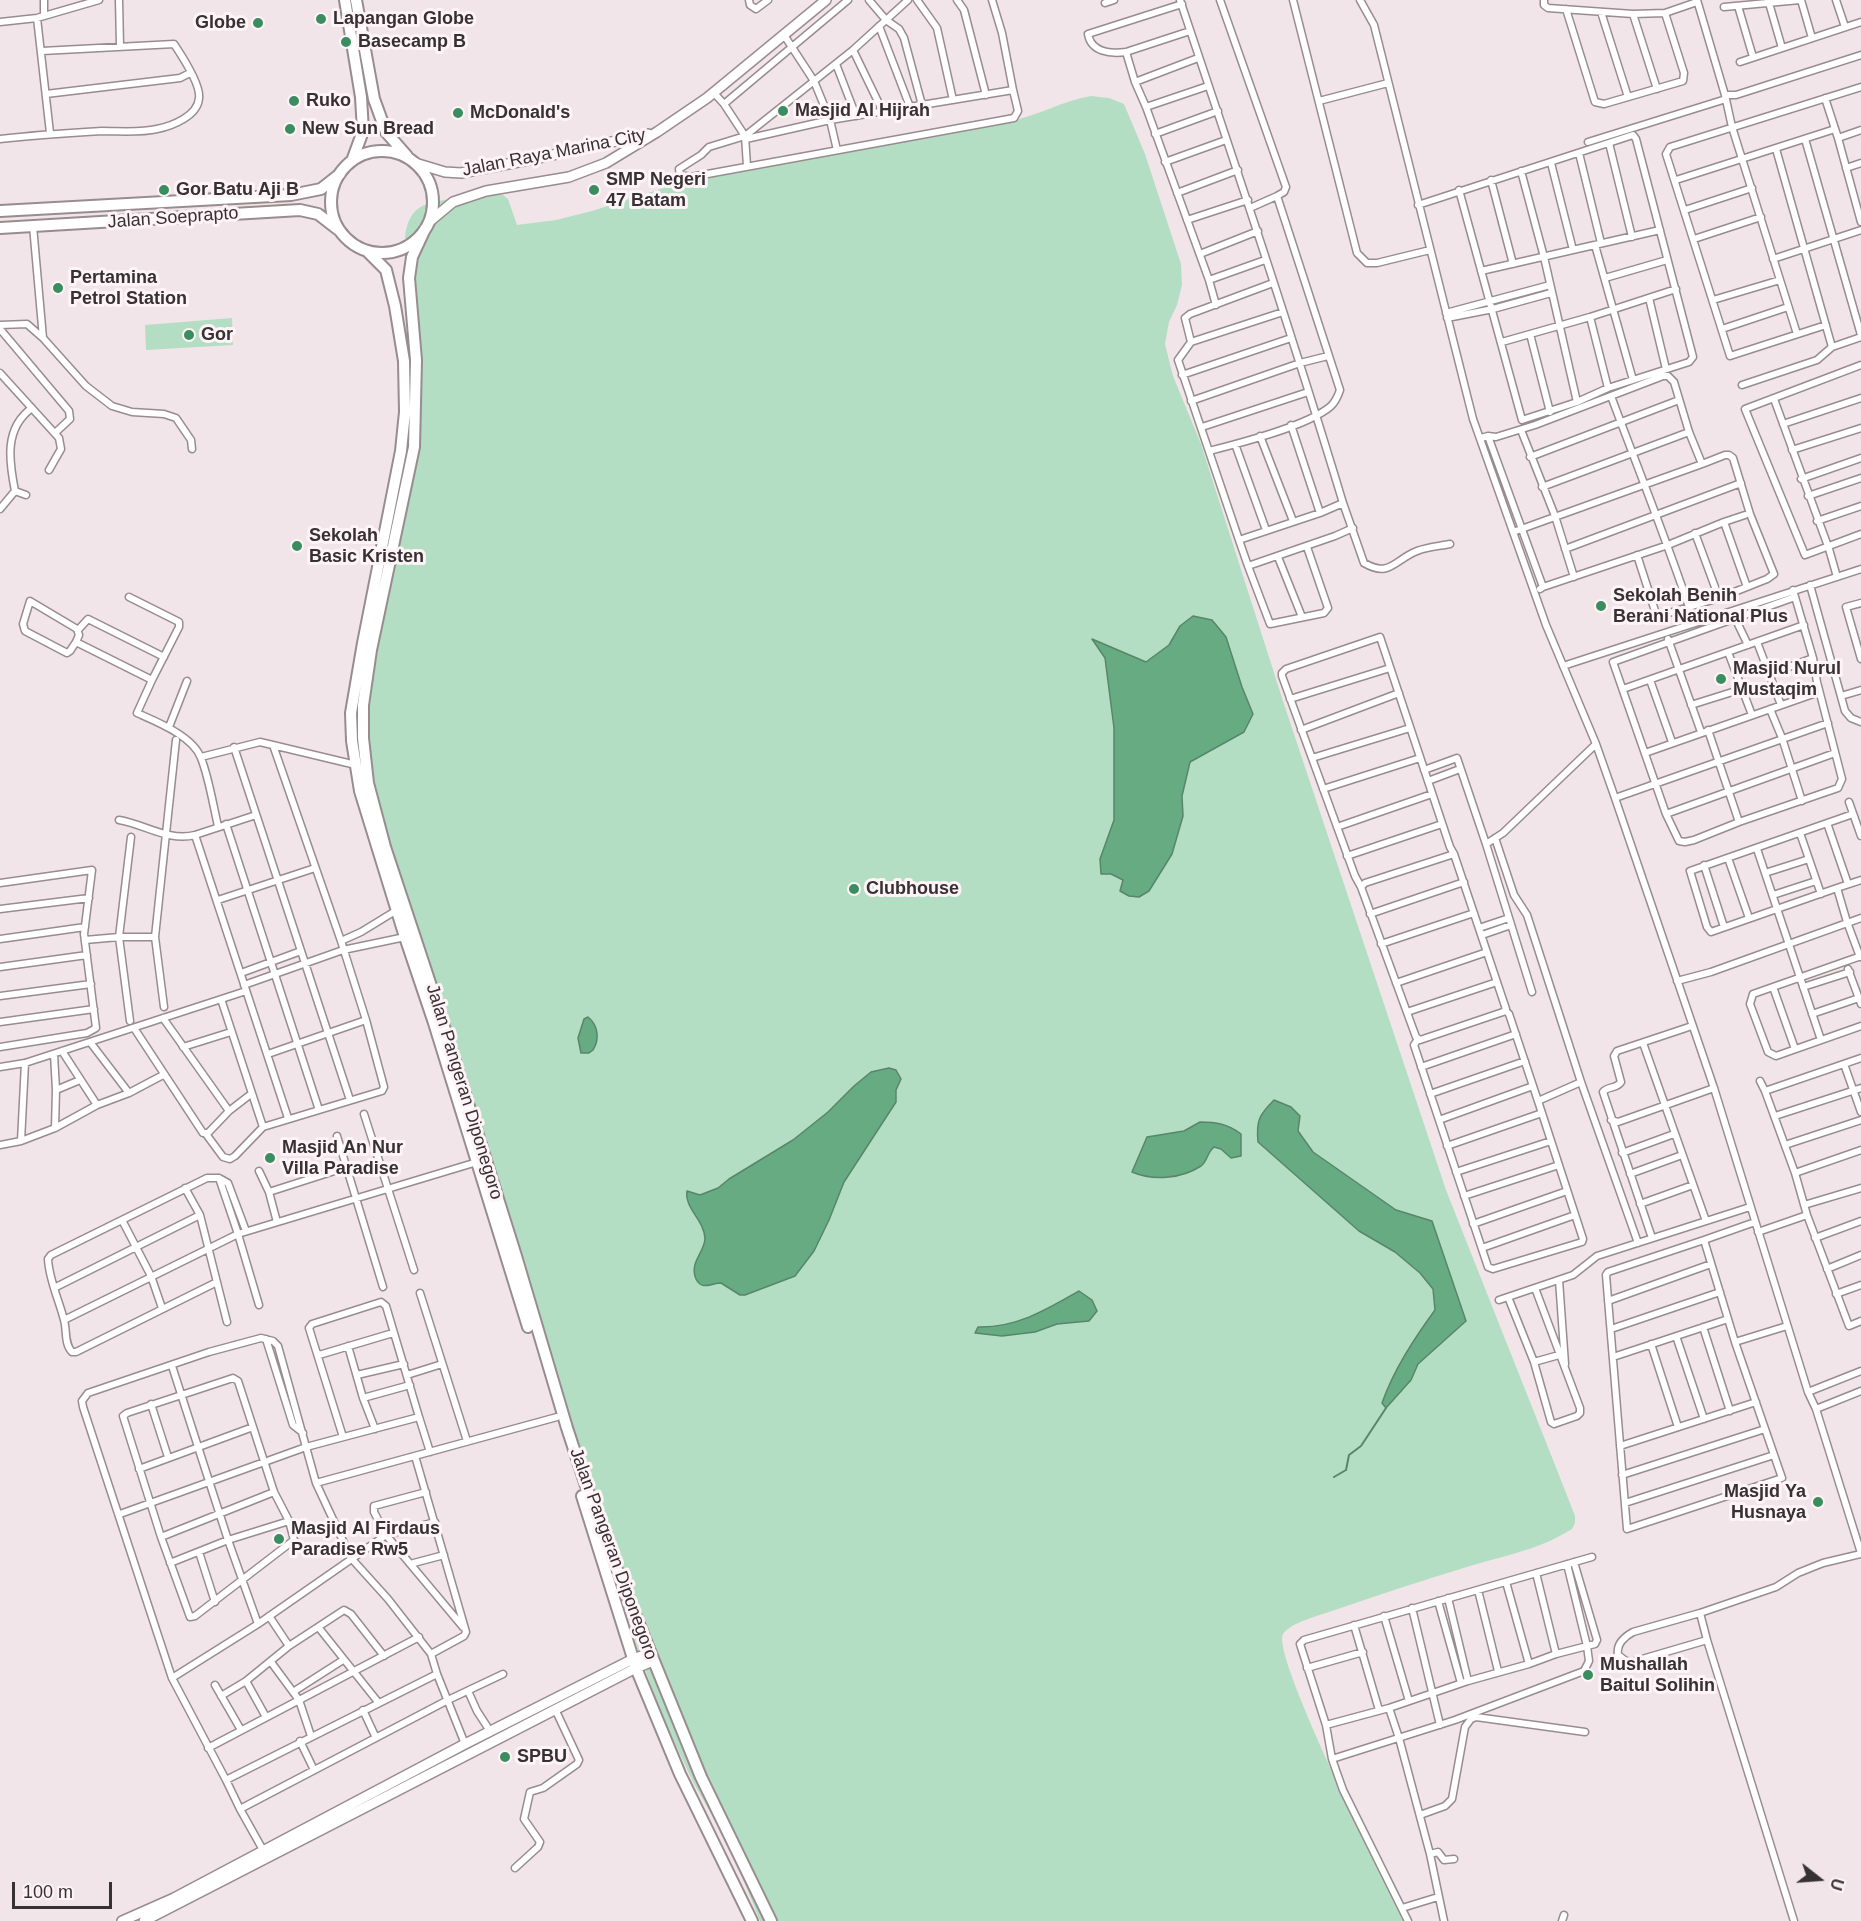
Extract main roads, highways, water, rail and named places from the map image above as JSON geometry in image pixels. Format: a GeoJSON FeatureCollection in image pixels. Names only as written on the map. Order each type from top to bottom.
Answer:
{"type":"FeatureCollection","features":[{"type":"Feature","properties":{"kind":"highway"},"geometry":{"type":"LineString","coordinates":[[345,0],[361,97],[363,131],[352,161]]}},
{"type":"Feature","properties":{"kind":"highway"},"geometry":{"type":"LineString","coordinates":[[356,0],[374,99],[386,132],[411,160],[429,181],[433,197],[432,214],[427,226],[414,242],[400,250],[384,253],[368,251],[352,244],[340,231],[333,216],[331,198],[335,182],[340,174],[358,156],[375,151],[392,151],[411,160]]}},
{"type":"Feature","properties":{"kind":"highway","name":"Jalan Soeprapto"},"geometry":{"type":"LineString","coordinates":[[0,211],[291,195],[321,189],[340,174]]}},
{"type":"Feature","properties":{"kind":"highway"},"geometry":{"type":"LineString","coordinates":[[81,206],[86,213],[81,224]]}},
{"type":"Feature","properties":{"kind":"highway","name":"Jalan Soeprapto"},"geometry":{"type":"LineString","coordinates":[[0,228],[300,210],[318,214],[340,231]]}},
{"type":"Feature","properties":{"kind":"highway","name":"Jalan Pangeran Diponegoro"},"geometry":{"type":"LineString","coordinates":[[427,226],[412,257],[409,278],[416,360],[414,447],[369,657],[363,705],[363,738],[368,783],[385,847],[509,1235],[569,1437],[608,1551],[701,1777],[771,1921]]}},
{"type":"Feature","properties":{"kind":"highway","name":"Jalan Pangeran Diponegoro"},"geometry":{"type":"LineString","coordinates":[[368,251],[386,270],[395,306],[404,361],[405,412],[401,451],[351,713],[352,741],[360,791],[635,1663],[680,1774],[751,1920]]}},
{"type":"Feature","properties":{"kind":"main road","name":"Jalan Raya Marina City"},"geometry":{"type":"LineString","coordinates":[[427,226],[453,202],[486,190],[569,177],[606,163],[714,93],[826,0]]}},
{"type":"Feature","properties":{"kind":"main road","name":"Jalan Raya Marina City"},"geometry":{"type":"LineString","coordinates":[[411,160],[445,172],[461,173],[657,132]]}},
{"type":"Feature","properties":{"kind":"main road"},"geometry":{"type":"LineString","coordinates":[[144,1921],[535,1714],[651,1657]]}},
{"type":"Feature","properties":{"kind":"main road"},"geometry":{"type":"LineString","coordinates":[[122,1921],[174,1898],[490,1731],[555,1709],[635,1663]]}},
{"type":"Feature","properties":{"kind":"waterway"},"geometry":{"type":"LineString","coordinates":[[1334,1477],[1346,1470],[1349,1455],[1361,1446],[1386,1408]]}},
{"type":"Feature","properties":{"kind":"place","name":"Lapangan Globe"},"geometry":{"type":"Point","coordinates":[321,19]}},
{"type":"Feature","properties":{"kind":"place","name":"Globe"},"geometry":{"type":"Point","coordinates":[258,23]}},
{"type":"Feature","properties":{"kind":"place","name":"Basecamp B"},"geometry":{"type":"Point","coordinates":[346,42]}},
{"type":"Feature","properties":{"kind":"place","name":"Ruko"},"geometry":{"type":"Point","coordinates":[294,101]}},
{"type":"Feature","properties":{"kind":"place","name":"Masjid Al Hijrah"},"geometry":{"type":"Point","coordinates":[783,111]}},
{"type":"Feature","properties":{"kind":"place","name":"McDonald's"},"geometry":{"type":"Point","coordinates":[458,113]}},
{"type":"Feature","properties":{"kind":"place","name":"New Sun Bread"},"geometry":{"type":"Point","coordinates":[290,129]}},
{"type":"Feature","properties":{"kind":"place","name":"Gor Batu Aji B"},"geometry":{"type":"Point","coordinates":[164,190]}},
{"type":"Feature","properties":{"kind":"place","name":"SMP Negeri 47 Batam"},"geometry":{"type":"Point","coordinates":[594,190]}},
{"type":"Feature","properties":{"kind":"place","name":"Pertamina Petrol Station"},"geometry":{"type":"Point","coordinates":[58,288]}},
{"type":"Feature","properties":{"kind":"place","name":"Gor"},"geometry":{"type":"Point","coordinates":[189,335]}},
{"type":"Feature","properties":{"kind":"place","name":"Sekolah Basic Kristen"},"geometry":{"type":"Point","coordinates":[297,546]}},
{"type":"Feature","properties":{"kind":"place","name":"Sekolah Benih Berani National Plus"},"geometry":{"type":"Point","coordinates":[1601,606]}},
{"type":"Feature","properties":{"kind":"place","name":"Masjid Nurul Mustaqim"},"geometry":{"type":"Point","coordinates":[1721,679]}},
{"type":"Feature","properties":{"kind":"place","name":"Clubhouse"},"geometry":{"type":"Point","coordinates":[854,889]}},
{"type":"Feature","properties":{"kind":"place","name":"Masjid An Nur Villa Paradise"},"geometry":{"type":"Point","coordinates":[270,1158]}},
{"type":"Feature","properties":{"kind":"place","name":"Masjid Ya Husnaya"},"geometry":{"type":"Point","coordinates":[1818,1502]}},
{"type":"Feature","properties":{"kind":"place","name":"Masjid Al Firdaus Paradise Rw5"},"geometry":{"type":"Point","coordinates":[279,1539]}},
{"type":"Feature","properties":{"kind":"place","name":"Mushallah Baitul Solihin"},"geometry":{"type":"Point","coordinates":[1588,1675]}},
{"type":"Feature","properties":{"kind":"place","name":"SPBU"},"geometry":{"type":"Point","coordinates":[505,1757]}}]}
